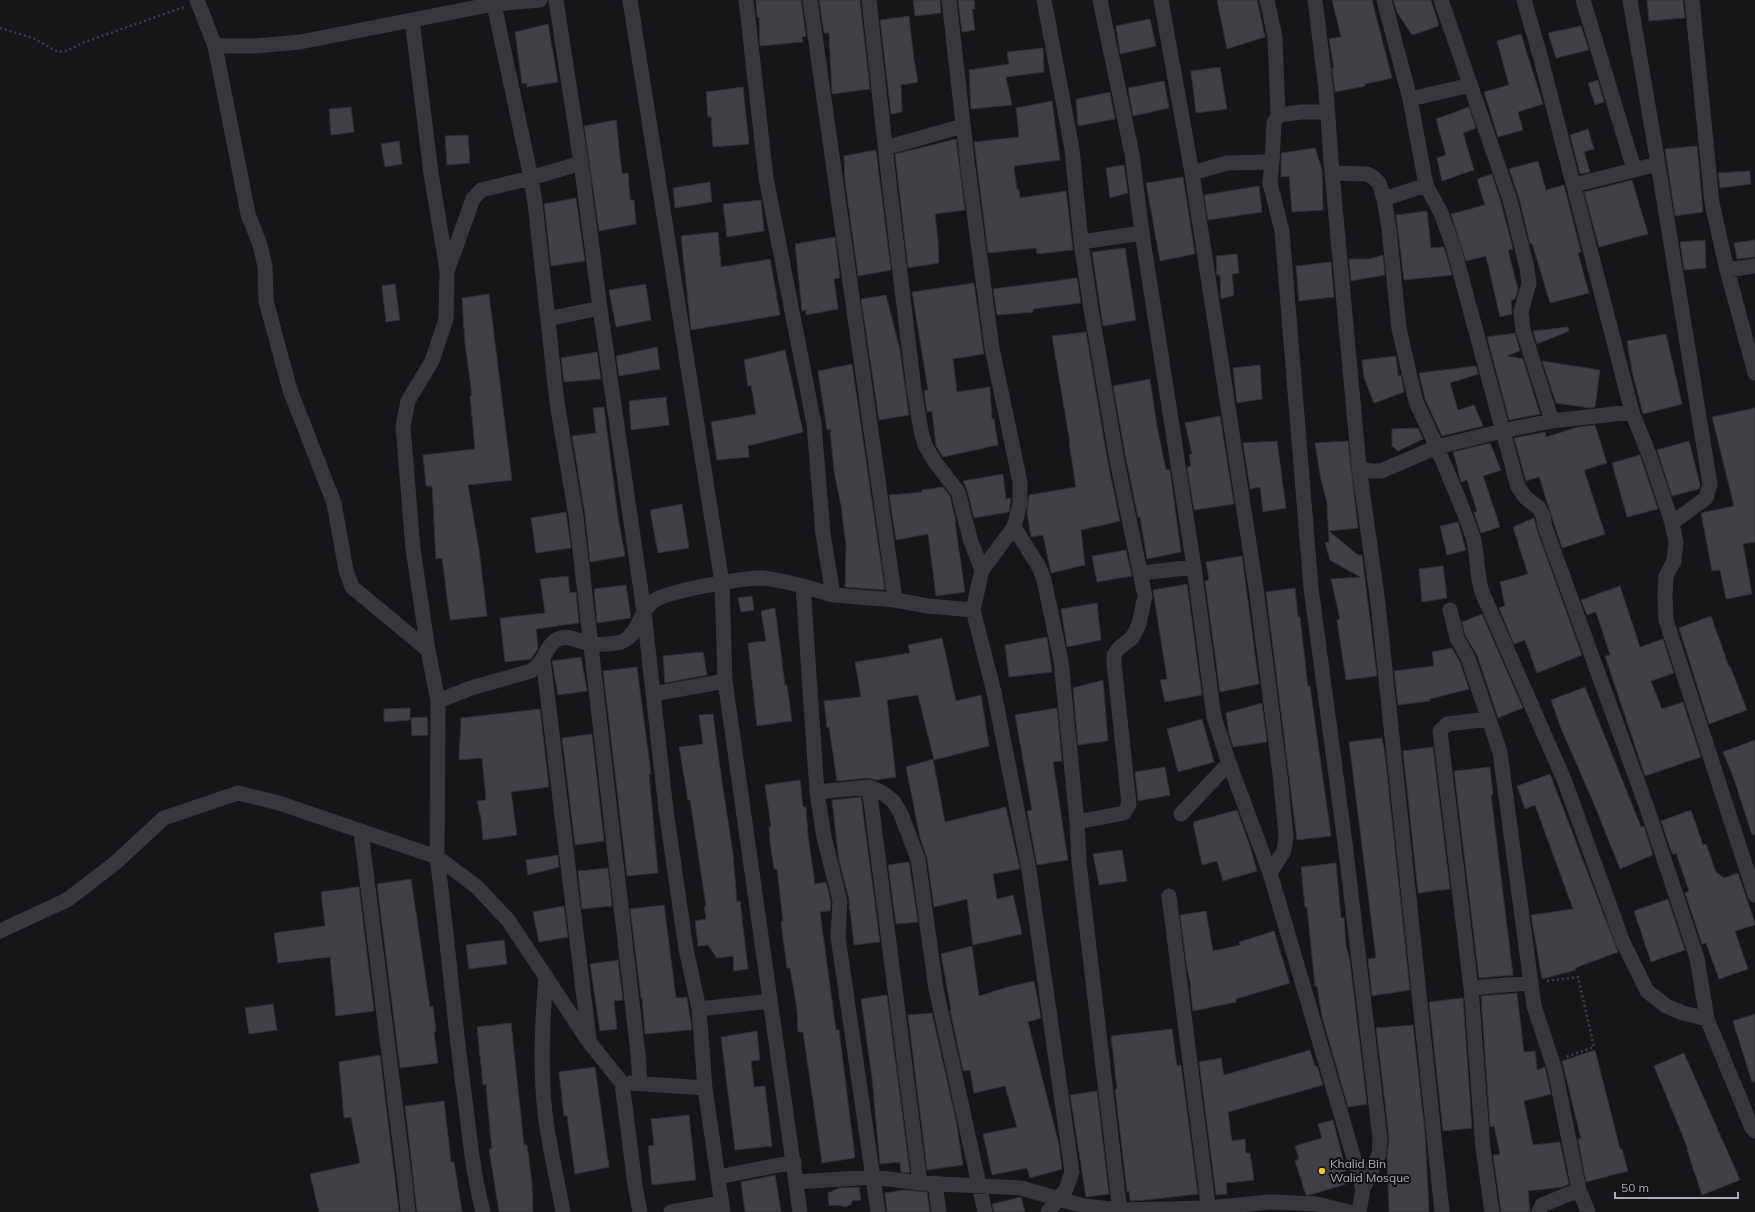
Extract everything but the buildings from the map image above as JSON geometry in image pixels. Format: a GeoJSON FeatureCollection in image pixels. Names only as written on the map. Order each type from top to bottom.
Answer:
{"type":"FeatureCollection","features":[{"type":"Feature","properties":{"kind":"street"},"geometry":{"type":"LineString","coordinates":[[215,46],[255,46],[300,42],[494,2],[540,0]]}},
{"type":"Feature","properties":{"kind":"street"},"geometry":{"type":"LineString","coordinates":[[556,0],[581,163],[600,308],[644,612],[666,810],[680,910],[699,1009],[704,1088],[722,1207],[671,1212]]}},
{"type":"Feature","properties":{"kind":"street"},"geometry":{"type":"LineString","coordinates":[[630,0],[722,583],[726,681],[800,1212]]}},
{"type":"Feature","properties":{"kind":"street"},"geometry":{"type":"LineString","coordinates":[[746,0],[766,178],[814,424],[823,534],[833,595]]}},
{"type":"Feature","properties":{"kind":"street"},"geometry":{"type":"LineString","coordinates":[[810,0],[895,600]]}},
{"type":"Feature","properties":{"kind":"street"},"geometry":{"type":"LineString","coordinates":[[870,0],[914,389],[921,431],[925,445],[935,462],[958,492],[971,542],[982,570]]}},
{"type":"Feature","properties":{"kind":"street"},"geometry":{"type":"LineString","coordinates":[[949,0],[963,126],[992,348],[1020,482],[1020,504],[1014,527],[982,570],[973,610],[994,692],[1030,870],[1072,1172],[1066,1189],[1048,1212]]}},
{"type":"Feature","properties":{"kind":"street"},"geometry":{"type":"LineString","coordinates":[[1044,0],[1072,149],[1081,242],[1116,454],[1145,596],[1139,624],[1132,638],[1119,648],[1114,655],[1129,804],[1124,813],[1077,822]]}},
{"type":"Feature","properties":{"kind":"street"},"geometry":{"type":"LineString","coordinates":[[1100,0],[1132,154],[1142,233],[1194,567],[1214,717],[1229,763],[1270,872],[1364,1189]]}},
{"type":"Feature","properties":{"kind":"street"},"geometry":{"type":"LineString","coordinates":[[1161,0],[1192,173],[1257,595],[1280,774],[1286,836],[1284,851],[1270,872]]}},
{"type":"Feature","properties":{"kind":"street"},"geometry":{"type":"LineString","coordinates":[[1267,0],[1275,37],[1278,115],[1274,123],[1270,183],[1282,231],[1311,588],[1345,843],[1380,1138],[1379,1154],[1364,1189],[1359,1212]]}},
{"type":"Feature","properties":{"kind":"street"},"geometry":{"type":"LineString","coordinates":[[1315,0],[1327,112],[1359,466],[1378,603],[1442,1212]]}},
{"type":"Feature","properties":{"kind":"street"},"geometry":{"type":"LineString","coordinates":[[1384,0],[1410,99],[1426,185],[1441,213],[1453,246],[1518,487],[1526,498],[1539,508],[1543,516],[1545,527],[1646,805],[1698,958],[1707,1019],[1752,1128],[1755,1131]]}},
{"type":"Feature","properties":{"kind":"street"},"geometry":{"type":"LineString","coordinates":[[1441,0],[1510,200],[1527,268],[1528,283],[1521,312],[1523,330],[1552,421]]}},
{"type":"Feature","properties":{"kind":"street"},"geometry":{"type":"LineString","coordinates":[[1524,0],[1574,185],[1632,412],[1650,457],[1672,523],[1676,542],[1674,561],[1666,576],[1666,620],[1755,894]]}},
{"type":"Feature","properties":{"kind":"street"},"geometry":{"type":"LineString","coordinates":[[1583,0],[1634,169]]}},
{"type":"Feature","properties":{"kind":"street"},"geometry":{"type":"LineString","coordinates":[[1630,0],[1710,484],[1706,498],[1672,523]]}},
{"type":"Feature","properties":{"kind":"street"},"geometry":{"type":"LineString","coordinates":[[1692,0],[1712,203],[1727,270],[1755,373]]}},
{"type":"Feature","properties":{"kind":"street"},"geometry":{"type":"LineString","coordinates":[[198,1],[215,46],[248,214],[260,245],[265,266],[266,300],[290,390],[334,503],[346,570],[352,587],[428,650]]}},
{"type":"Feature","properties":{"kind":"street"},"geometry":{"type":"LineString","coordinates":[[494,2],[531,178],[557,403],[576,516],[638,1054],[640,1083]]}},
{"type":"Feature","properties":{"kind":"street"},"geometry":{"type":"LineString","coordinates":[[412,20],[431,173],[447,270],[446,319],[432,360],[408,401],[403,426],[413,549],[428,650],[438,701],[437,857],[445,920],[456,1038],[475,1175],[483,1212]]}},
{"type":"Feature","properties":{"kind":"street"},"geometry":{"type":"LineString","coordinates":[[1410,99],[1471,85]]}},
{"type":"Feature","properties":{"kind":"street"},"geometry":{"type":"LineString","coordinates":[[1278,115],[1301,112],[1327,112]]}},
{"type":"Feature","properties":{"kind":"street"},"geometry":{"type":"LineString","coordinates":[[886,148],[963,126]]}},
{"type":"Feature","properties":{"kind":"street"},"geometry":{"type":"LineString","coordinates":[[1192,173],[1227,163],[1272,162]]}},
{"type":"Feature","properties":{"kind":"street"},"geometry":{"type":"LineString","coordinates":[[447,270],[473,199],[481,190],[531,178],[581,163]]}},
{"type":"Feature","properties":{"kind":"street"},"geometry":{"type":"LineString","coordinates":[[1574,185],[1658,164]]}},
{"type":"Feature","properties":{"kind":"street"},"geometry":{"type":"LineString","coordinates":[[1332,173],[1367,174],[1374,177],[1379,183],[1384,199],[1389,228],[1399,329],[1416,402],[1437,447],[1472,536],[1477,552],[1478,580],[1482,592],[1565,782],[1622,940],[1647,992],[1666,1006],[1683,1013],[1707,1019]]}},
{"type":"Feature","properties":{"kind":"street"},"geometry":{"type":"LineString","coordinates":[[1384,199],[1426,185]]}},
{"type":"Feature","properties":{"kind":"street"},"geometry":{"type":"LineString","coordinates":[[1081,242],[1142,233]]}},
{"type":"Feature","properties":{"kind":"street"},"geometry":{"type":"LineString","coordinates":[[1727,270],[1755,266]]}},
{"type":"Feature","properties":{"kind":"street"},"geometry":{"type":"LineString","coordinates":[[548,319],[600,308]]}},
{"type":"Feature","properties":{"kind":"street"},"geometry":{"type":"LineString","coordinates":[[1359,466],[1369,471],[1381,471],[1437,447],[1502,431],[1552,421],[1632,412]]}},
{"type":"Feature","properties":{"kind":"street"},"geometry":{"type":"LineString","coordinates":[[1014,527],[1039,567],[1048,597],[1061,661],[1077,822],[1079,862],[1120,1211]]}},
{"type":"Feature","properties":{"kind":"street"},"geometry":{"type":"LineString","coordinates":[[1141,573],[1194,567]]}},
{"type":"Feature","properties":{"kind":"street"},"geometry":{"type":"LineString","coordinates":[[438,701],[472,688],[531,671],[543,659],[551,644],[561,638],[572,638],[591,644],[621,642],[633,634],[644,612],[652,602],[671,594],[722,583],[761,578],[778,580],[833,595],[895,600],[928,606],[973,610]]}},
{"type":"Feature","properties":{"kind":"street"},"geometry":{"type":"LineString","coordinates":[[803,586],[817,792],[824,837],[840,901],[838,937],[878,1212]]}},
{"type":"Feature","properties":{"kind":"street"},"geometry":{"type":"LineString","coordinates":[[1450,610],[1457,638],[1468,658],[1500,752],[1534,1006],[1552,1061],[1579,1190],[1588,1212]]}},
{"type":"Feature","properties":{"kind":"street"},"geometry":{"type":"LineString","coordinates":[[543,659],[589,1042]]}},
{"type":"Feature","properties":{"kind":"street"},"geometry":{"type":"LineString","coordinates":[[654,694],[726,681]]}},
{"type":"Feature","properties":{"kind":"street"},"geometry":{"type":"LineString","coordinates":[[1489,719],[1447,724],[1440,731],[1471,988],[1483,1148],[1492,1212]]}},
{"type":"Feature","properties":{"kind":"street"},"geometry":{"type":"LineString","coordinates":[[1181,814],[1229,763]]}},
{"type":"Feature","properties":{"kind":"street"},"geometry":{"type":"LineString","coordinates":[[817,792],[869,787],[883,793],[894,802],[902,814],[918,859],[936,989],[986,1212]]}},
{"type":"Feature","properties":{"kind":"street"},"geometry":{"type":"LineString","coordinates":[[869,787],[920,1182]]}},
{"type":"Feature","properties":{"kind":"street"},"geometry":{"type":"LineString","coordinates":[[0,932],[66,900],[114,864],[164,818],[238,793],[279,803],[437,857],[477,887],[508,920],[589,1042],[622,1083],[635,1185],[640,1212]]}},
{"type":"Feature","properties":{"kind":"street"},"geometry":{"type":"LineString","coordinates":[[361,832],[408,1212]]}},
{"type":"Feature","properties":{"kind":"street"},"geometry":{"type":"LineString","coordinates":[[1169,896],[1208,1210]]}},
{"type":"Feature","properties":{"kind":"street"},"geometry":{"type":"LineString","coordinates":[[546,976],[543,1007],[542,1057],[545,1113],[563,1212]]}},
{"type":"Feature","properties":{"kind":"street"},"geometry":{"type":"LineString","coordinates":[[1471,988],[1530,983]]}},
{"type":"Feature","properties":{"kind":"street"},"geometry":{"type":"LineString","coordinates":[[699,1009],[770,1001]]}},
{"type":"Feature","properties":{"kind":"street"},"geometry":{"type":"LineString","coordinates":[[622,1083],[704,1088]]}},
{"type":"Feature","properties":{"kind":"street"},"geometry":{"type":"LineString","coordinates":[[718,1177],[794,1162]]}},
{"type":"Feature","properties":{"kind":"street"},"geometry":{"type":"LineString","coordinates":[[796,1182],[873,1177],[920,1182],[1021,1188],[1084,1206],[1120,1211],[1208,1210],[1270,1202],[1316,1204],[1350,1212]]}},
{"type":"Feature","properties":{"kind":"street"},"geometry":{"type":"LineString","coordinates":[[935,1183],[939,1212]]}},
{"type":"Feature","properties":{"kind":"street"},"geometry":{"type":"LineString","coordinates":[[1539,1212],[1542,1205],[1579,1190]]}},
{"type":"Feature","properties":{"kind":"path"},"geometry":{"type":"LineString","coordinates":[[0,28],[33,38],[58,52],[67,51],[82,43],[198,1]]}},
{"type":"Feature","properties":{"kind":"path"},"geometry":{"type":"LineString","coordinates":[[1530,983],[1578,977],[1594,1047],[1552,1061]]}},
{"type":"Feature","properties":{"kind":"place","name":"Khalid Bin Walid Mosque"},"geometry":{"type":"Point","coordinates":[1322,1171]}}]}
